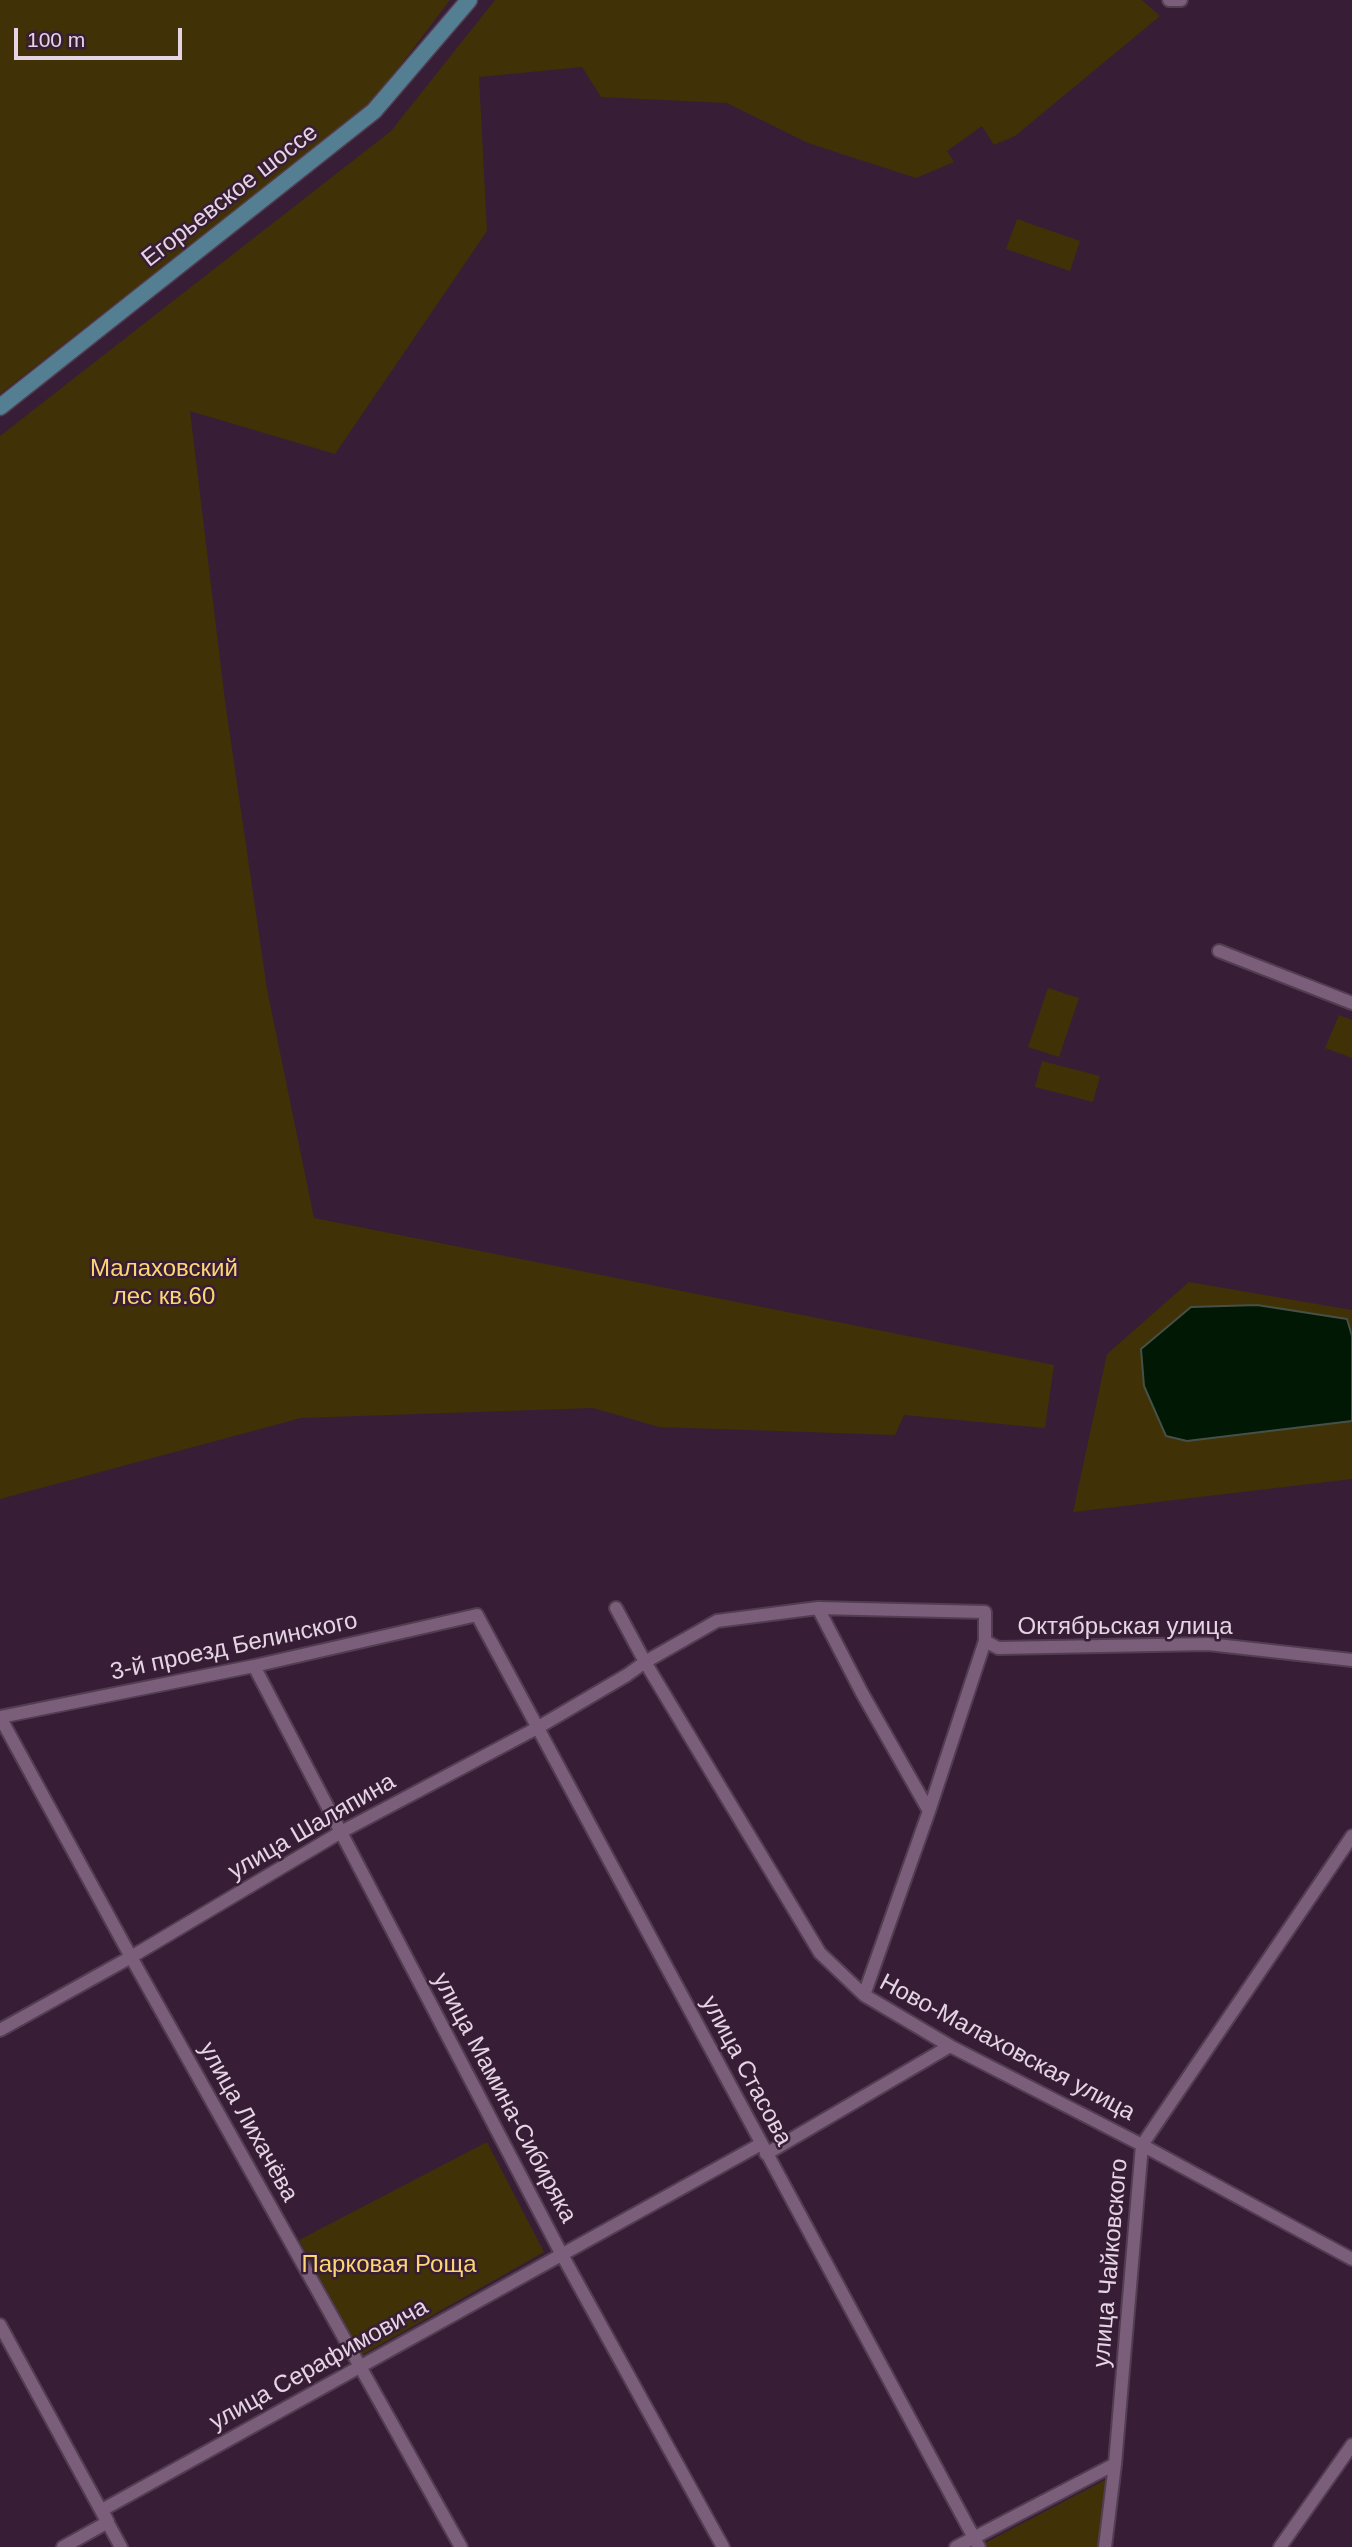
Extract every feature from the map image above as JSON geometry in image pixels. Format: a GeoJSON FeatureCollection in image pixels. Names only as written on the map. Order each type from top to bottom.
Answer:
{"type":"FeatureCollection","features":[{"type":"Feature","properties":{"kind":"main road","name":"Егорьевское шоссе"},"geometry":{"type":"LineString","coordinates":[[0,407],[374,111],[469,0]]}},
{"type":"Feature","properties":{"kind":"street"},"geometry":{"type":"LineString","coordinates":[[1169,0],[1181,0]]}},
{"type":"Feature","properties":{"kind":"street"},"geometry":{"type":"LineString","coordinates":[[1219,951],[1352,1003]]}},
{"type":"Feature","properties":{"kind":"street","name":"Ново-Малаховская улица"},"geometry":{"type":"LineString","coordinates":[[616,1608],[820,1953],[864,1995],[950,2046],[1142,2145],[1352,2259]]}},
{"type":"Feature","properties":{"kind":"street"},"geometry":{"type":"LineString","coordinates":[[818,1608],[862,1693],[929,1811]]}},
{"type":"Feature","properties":{"kind":"street","name":"Октябрьская улица"},"geometry":{"type":"LineString","coordinates":[[645,1661],[717,1621],[818,1608],[985,1612],[985,1641],[998,1648],[1208,1644],[1352,1660]]}},
{"type":"Feature","properties":{"kind":"street","name":"3-й проезд Белинского"},"geometry":{"type":"LineString","coordinates":[[0,1717],[254,1666],[477,1615]]}},
{"type":"Feature","properties":{"kind":"street","name":"улица Стасова"},"geometry":{"type":"LineString","coordinates":[[477,1615],[976,2543]]}},
{"type":"Feature","properties":{"kind":"street"},"geometry":{"type":"LineString","coordinates":[[864,1995],[985,1641]]}},
{"type":"Feature","properties":{"kind":"street","name":"улица Шаляпина"},"geometry":{"type":"LineString","coordinates":[[0,2030],[131,1957],[341,1832],[537,1728],[628,1675],[645,1661]]}},
{"type":"Feature","properties":{"kind":"street","name":"улица Мамина-Сибиряка"},"geometry":{"type":"LineString","coordinates":[[254,1666],[561,2253],[723,2547]]}},
{"type":"Feature","properties":{"kind":"street","name":"улица Лихачёва"},"geometry":{"type":"LineString","coordinates":[[0,1717],[461,2547]]}},
{"type":"Feature","properties":{"kind":"street","name":"улица Чайковского"},"geometry":{"type":"LineString","coordinates":[[1105,2547],[1115,2464],[1142,2145],[1352,1836]]}},
{"type":"Feature","properties":{"kind":"street","name":"улица Серафимовича"},"geometry":{"type":"LineString","coordinates":[[102,2510],[561,2253],[764,2149],[950,2046]]}},
{"type":"Feature","properties":{"kind":"street"},"geometry":{"type":"LineString","coordinates":[[0,2325],[121,2547]]}},
{"type":"Feature","properties":{"kind":"street"},"geometry":{"type":"LineString","coordinates":[[1280,2547],[1352,2445]]}},
{"type":"Feature","properties":{"kind":"street"},"geometry":{"type":"LineString","coordinates":[[956,2547],[976,2543],[1115,2464]]}},
{"type":"Feature","properties":{"kind":"street"},"geometry":{"type":"LineString","coordinates":[[63,2547],[108,2522]]}},
{"type":"Feature","properties":{"kind":"green space"},"geometry":{"type":"Polygon","coordinates":[[[0,0],[450,0],[371,104],[0,394],[0,0]]]}},
{"type":"Feature","properties":{"kind":"green space","name":"Малаховский лес кв.60"},"geometry":{"type":"Polygon","coordinates":[[[495,0],[1142,0],[1160,16],[1015,136],[994,145],[982,126],[947,151],[954,162],[916,178],[808,143],[727,103],[601,97],[582,67],[479,77],[487,231],[335,454],[190,411],[225,701],[267,989],[314,1218],[1054,1365],[1045,1428],[904,1415],[895,1435],[659,1427],[593,1408],[301,1418],[0,1499],[0,436],[391,131],[495,0]]]}},
{"type":"Feature","properties":{"kind":"green space"},"geometry":{"type":"Polygon","coordinates":[[[1017,219],[1080,241],[1070,271],[1006,249],[1017,219]]]}},
{"type":"Feature","properties":{"kind":"green space"},"geometry":{"type":"Polygon","coordinates":[[[1048,988],[1079,998],[1059,1057],[1028,1047],[1048,988]]]}},
{"type":"Feature","properties":{"kind":"green space"},"geometry":{"type":"Polygon","coordinates":[[[1339,1015],[1352,1020],[1352,1058],[1325,1048],[1339,1015]]]}},
{"type":"Feature","properties":{"kind":"green space"},"geometry":{"type":"Polygon","coordinates":[[[1042,1061],[1100,1076],[1093,1102],[1035,1087],[1042,1061]]]}},
{"type":"Feature","properties":{"kind":"green space"},"geometry":{"type":"Polygon","coordinates":[[[1189,1282],[1352,1310],[1352,1479],[1073,1512],[1107,1354],[1189,1282]]]}},
{"type":"Feature","properties":{"kind":"green space","name":"Парковая Роща"},"geometry":{"type":"Polygon","coordinates":[[[487,2142],[544,2252],[362,2355],[299,2240],[487,2142]]]}},
{"type":"Feature","properties":{"kind":"green space"},"geometry":{"type":"Polygon","coordinates":[[[1107,2479],[1099,2547],[987,2547],[985,2543],[1107,2479]]]}},
{"type":"Feature","properties":{"kind":"shaded area"},"geometry":{"type":"Polygon","coordinates":[[[1257,1305],[1347,1319],[1352,1336],[1352,1421],[1187,1441],[1166,1436],[1144,1386],[1141,1349],[1191,1307],[1257,1305]]]}}]}
